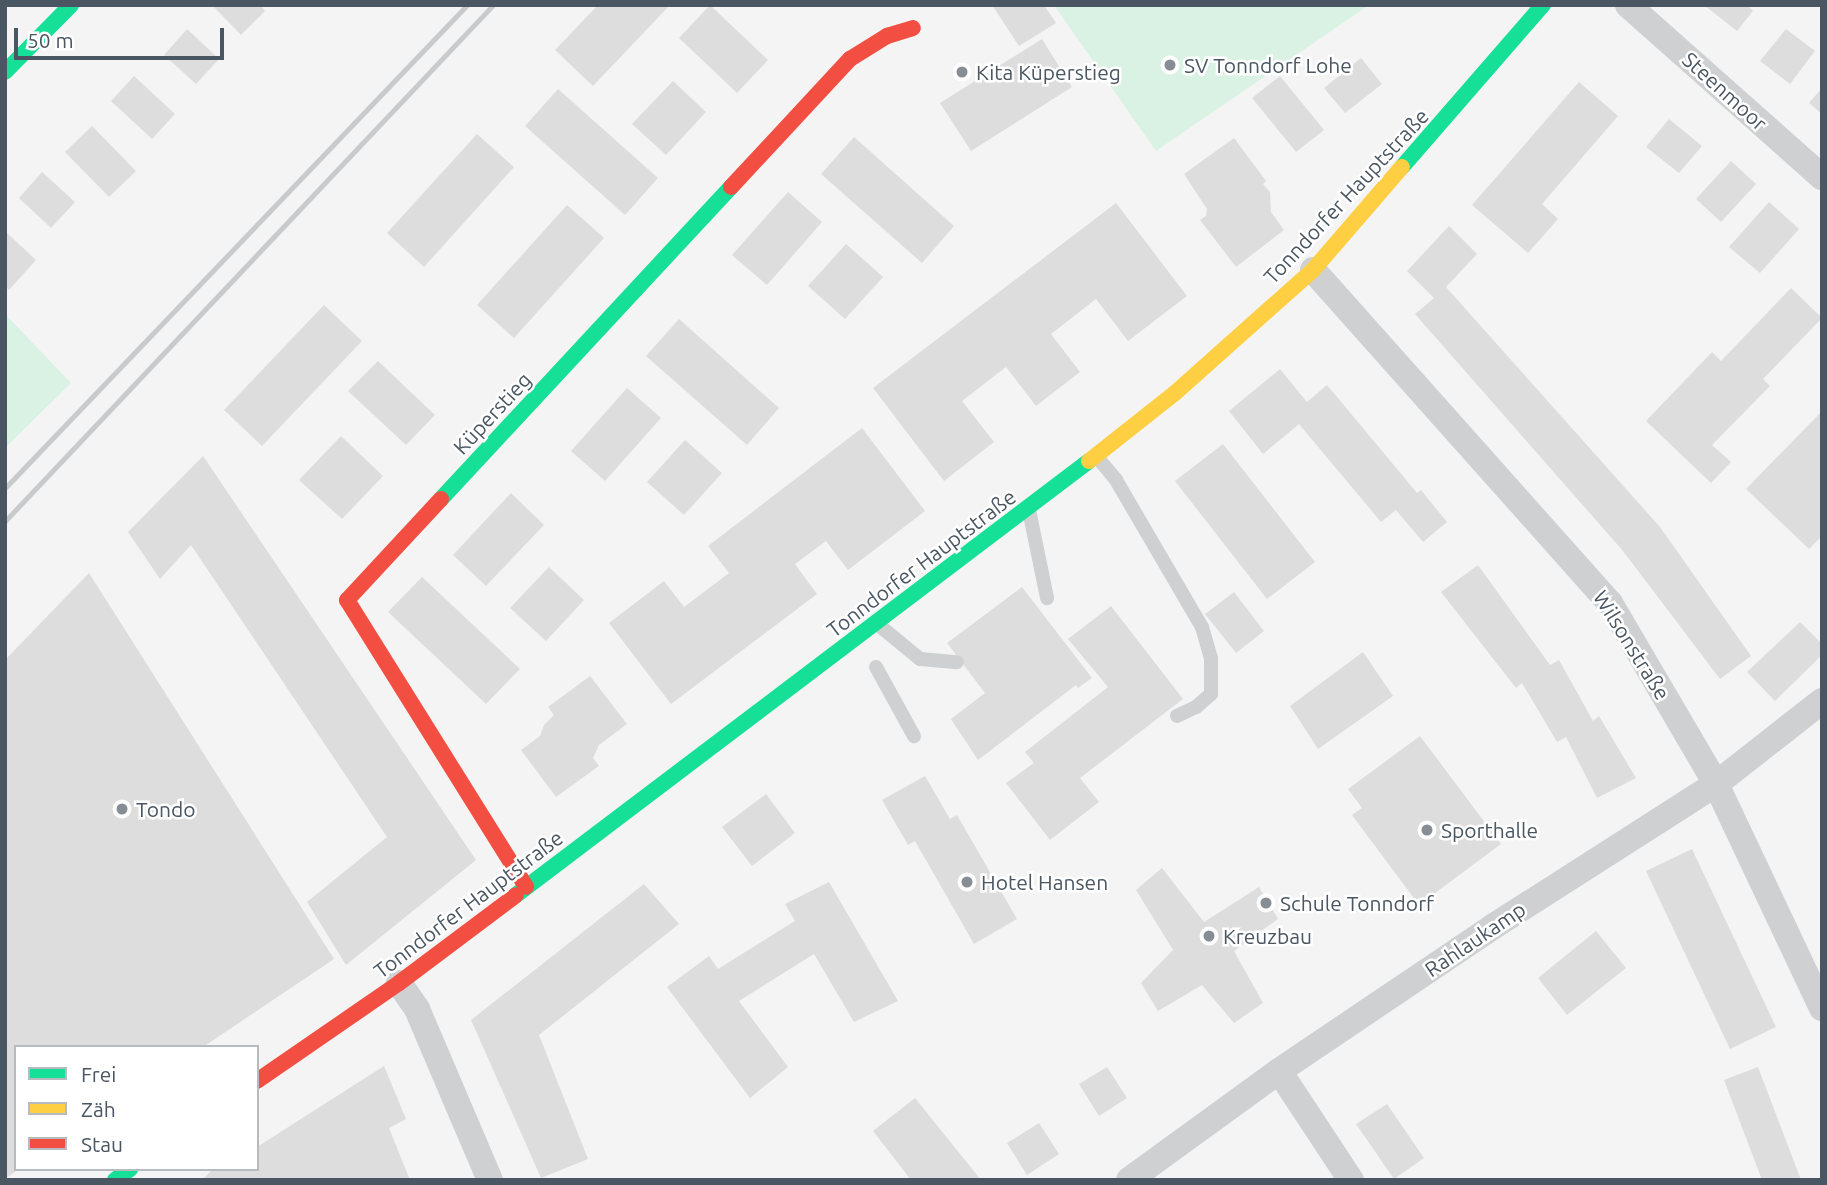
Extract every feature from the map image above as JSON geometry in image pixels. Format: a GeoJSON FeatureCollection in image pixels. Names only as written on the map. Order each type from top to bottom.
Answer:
{"type":"FeatureCollection","features":[{"type":"Feature","properties":{"kind":"main road"},"geometry":{"type":"LineString","coordinates":[[5,72],[71,5]]}},
{"type":"Feature","properties":{"kind":"main road","name":"Tonndorfer Hauptstraße"},"geometry":{"type":"LineString","coordinates":[[259,1080],[399,983],[819,667],[874,621],[1029,509],[1175,393],[1313,270],[1543,5]]}},
{"type":"Feature","properties":{"kind":"main road","name":"Küperstieg"},"geometry":{"type":"LineString","coordinates":[[526,887],[347,600],[850,59],[887,36],[913,28]]}},
{"type":"Feature","properties":{"kind":"street","name":"Steenmoor"},"geometry":{"type":"LineString","coordinates":[[1628,5],[1822,177]]}},
{"type":"Feature","properties":{"kind":"street","name":"Wilsonstraße"},"geometry":{"type":"LineString","coordinates":[[1313,270],[1610,603],[1716,784],[1822,1008]]}},
{"type":"Feature","properties":{"kind":"street","name":"Rahlaukamp"},"geometry":{"type":"LineString","coordinates":[[1129,1180],[1279,1071],[1494,926],[1716,784],[1822,701]]}},
{"type":"Feature","properties":{"kind":"street"},"geometry":{"type":"LineString","coordinates":[[399,983],[417,1009],[490,1180]]}},
{"type":"Feature","properties":{"kind":"street"},"geometry":{"type":"LineString","coordinates":[[1279,1071],[1351,1180]]}},
{"type":"Feature","properties":{"kind":"lane"},"geometry":{"type":"LineString","coordinates":[[1097,457],[1116,480],[1202,627],[1211,658],[1211,694],[1196,708],[1177,716]]}},
{"type":"Feature","properties":{"kind":"lane"},"geometry":{"type":"LineString","coordinates":[[1029,509],[1047,598]]}},
{"type":"Feature","properties":{"kind":"lane"},"geometry":{"type":"LineString","coordinates":[[874,621],[920,659],[957,662]]}},
{"type":"Feature","properties":{"kind":"lane"},"geometry":{"type":"LineString","coordinates":[[876,667],[914,736]]}},
{"type":"Feature","properties":{"kind":"green space","name":"SV Tonndorf Lohe"},"geometry":{"type":"Polygon","coordinates":[[[1054,5],[1369,5],[1156,151],[1054,5]]]}},
{"type":"Feature","properties":{"kind":"green space"},"geometry":{"type":"Polygon","coordinates":[[[5,314],[71,383],[5,448],[5,314]]]}},
{"type":"Feature","properties":{"kind":"building"},"geometry":{"type":"Polygon","coordinates":[[[212,5],[260,5],[265,11],[241,35],[212,5]]]}},
{"type":"Feature","properties":{"kind":"building"},"geometry":{"type":"Polygon","coordinates":[[[598,5],[670,5],[593,86],[555,50],[598,5]]]}},
{"type":"Feature","properties":{"kind":"building"},"geometry":{"type":"Polygon","coordinates":[[[710,5],[768,60],[737,93],[679,38],[710,5]]]}},
{"type":"Feature","properties":{"kind":"building"},"geometry":{"type":"Polygon","coordinates":[[[992,5],[1044,5],[1056,23],[1019,46],[992,5]]]}},
{"type":"Feature","properties":{"kind":"building"},"geometry":{"type":"Polygon","coordinates":[[[1704,5],[1747,5],[1753,11],[1737,31],[1704,5]]]}},
{"type":"Feature","properties":{"kind":"building"},"geometry":{"type":"Polygon","coordinates":[[[187,29],[219,59],[196,84],[164,55],[187,29]]]}},
{"type":"Feature","properties":{"kind":"building"},"geometry":{"type":"Polygon","coordinates":[[[1786,29],[1815,51],[1790,84],[1760,61],[1786,29]]]}},
{"type":"Feature","properties":{"kind":"building"},"geometry":{"type":"Polygon","coordinates":[[[1042,39],[1072,87],[971,151],[940,103],[1042,39]]]}},
{"type":"Feature","properties":{"kind":"building"},"geometry":{"type":"Polygon","coordinates":[[[1361,58],[1382,84],[1345,113],[1324,88],[1361,58]]]}},
{"type":"Feature","properties":{"kind":"building"},"geometry":{"type":"Polygon","coordinates":[[[134,76],[175,114],[152,139],[111,101],[134,76]]]}},
{"type":"Feature","properties":{"kind":"building"},"geometry":{"type":"Polygon","coordinates":[[[1280,76],[1324,130],[1296,152],[1252,98],[1280,76]]]}},
{"type":"Feature","properties":{"kind":"building"},"geometry":{"type":"Polygon","coordinates":[[[673,81],[706,112],[666,155],[632,124],[673,81]]]}},
{"type":"Feature","properties":{"kind":"building"},"geometry":{"type":"Polygon","coordinates":[[[1579,82],[1618,116],[1542,204],[1558,219],[1528,253],[1472,205],[1579,82]]]}},
{"type":"Feature","properties":{"kind":"building"},"geometry":{"type":"Polygon","coordinates":[[[1822,88],[1822,114],[1809,103],[1822,88]]]}},
{"type":"Feature","properties":{"kind":"building"},"geometry":{"type":"Polygon","coordinates":[[[558,89],[658,178],[625,215],[525,126],[558,89]]]}},
{"type":"Feature","properties":{"kind":"building"},"geometry":{"type":"Polygon","coordinates":[[[1669,119],[1702,146],[1679,173],[1646,147],[1669,119]]]}},
{"type":"Feature","properties":{"kind":"building"},"geometry":{"type":"Polygon","coordinates":[[[92,126],[136,171],[109,197],[65,152],[92,126]]]}},
{"type":"Feature","properties":{"kind":"building"},"geometry":{"type":"Polygon","coordinates":[[[477,134],[514,167],[424,267],[387,233],[477,134]]]}},
{"type":"Feature","properties":{"kind":"building"},"geometry":{"type":"Polygon","coordinates":[[[854,137],[954,226],[922,263],[821,174],[854,137]]]}},
{"type":"Feature","properties":{"kind":"building"},"geometry":{"type":"Polygon","coordinates":[[[1234,138],[1266,181],[1263,184],[1270,192],[1271,212],[1284,230],[1236,267],[1200,220],[1206,216],[1207,209],[1184,174],[1234,138]]]}},
{"type":"Feature","properties":{"kind":"building"},"geometry":{"type":"Polygon","coordinates":[[[1731,161],[1756,184],[1721,222],[1696,199],[1731,161]]]}},
{"type":"Feature","properties":{"kind":"building"},"geometry":{"type":"Polygon","coordinates":[[[42,172],[75,202],[51,228],[19,198],[42,172]]]}},
{"type":"Feature","properties":{"kind":"building"},"geometry":{"type":"Polygon","coordinates":[[[788,192],[822,222],[767,285],[732,255],[788,192]]]}},
{"type":"Feature","properties":{"kind":"building"},"geometry":{"type":"Polygon","coordinates":[[[1769,202],[1799,229],[1760,273],[1729,247],[1769,202]]]}},
{"type":"Feature","properties":{"kind":"building"},"geometry":{"type":"Polygon","coordinates":[[[1116,203],[1187,296],[1128,341],[1096,299],[1051,334],[1080,372],[1036,406],[1006,367],[962,401],[994,442],[944,481],[873,388],[1116,203]]]}},
{"type":"Feature","properties":{"kind":"building"},"geometry":{"type":"Polygon","coordinates":[[[567,205],[604,238],[514,338],[477,305],[567,205]]]}},
{"type":"Feature","properties":{"kind":"building"},"geometry":{"type":"Polygon","coordinates":[[[1449,226],[1477,254],[1446,287],[1660,527],[1751,656],[1720,679],[1623,551],[1415,314],[1434,298],[1407,271],[1449,226]]]}},
{"type":"Feature","properties":{"kind":"building"},"geometry":{"type":"Polygon","coordinates":[[[5,231],[36,260],[9,290],[5,286],[5,231]]]}},
{"type":"Feature","properties":{"kind":"building"},"geometry":{"type":"Polygon","coordinates":[[[846,244],[883,277],[845,319],[808,286],[846,244]]]}},
{"type":"Feature","properties":{"kind":"building"},"geometry":{"type":"Polygon","coordinates":[[[1791,288],[1822,318],[1763,379],[1770,386],[1712,445],[1731,462],[1711,483],[1646,421],[1712,352],[1721,361],[1791,288]]]}},
{"type":"Feature","properties":{"kind":"building"},"geometry":{"type":"Polygon","coordinates":[[[324,305],[362,341],[262,446],[224,410],[324,305]]]}},
{"type":"Feature","properties":{"kind":"building"},"geometry":{"type":"Polygon","coordinates":[[[679,319],[779,408],[747,445],[646,356],[679,319]]]}},
{"type":"Feature","properties":{"kind":"building"},"geometry":{"type":"Polygon","coordinates":[[[378,361],[435,415],[406,445],[348,391],[378,361]]]}},
{"type":"Feature","properties":{"kind":"building"},"geometry":{"type":"Polygon","coordinates":[[[1280,369],[1307,402],[1327,385],[1417,493],[1421,490],[1447,522],[1423,542],[1396,510],[1381,522],[1299,424],[1263,454],[1229,411],[1280,369]]]}},
{"type":"Feature","properties":{"kind":"building"},"geometry":{"type":"Polygon","coordinates":[[[627,388],[661,418],[605,481],[571,451],[627,388]]]}},
{"type":"Feature","properties":{"kind":"building"},"geometry":{"type":"Polygon","coordinates":[[[1822,411],[1822,536],[1809,549],[1746,489],[1822,411]]]}},
{"type":"Feature","properties":{"kind":"building"},"geometry":{"type":"Polygon","coordinates":[[[862,428],[925,511],[848,570],[826,541],[795,564],[817,594],[671,704],[609,623],[664,581],[684,607],[729,573],[708,546],[862,428]]]}},
{"type":"Feature","properties":{"kind":"building"},"geometry":{"type":"Polygon","coordinates":[[[341,436],[383,476],[342,519],[299,480],[341,436]]]}},
{"type":"Feature","properties":{"kind":"building"},"geometry":{"type":"Polygon","coordinates":[[[685,440],[722,473],[684,515],[647,482],[685,440]]]}},
{"type":"Feature","properties":{"kind":"building"},"geometry":{"type":"Polygon","coordinates":[[[1223,444],[1315,562],[1267,599],[1175,481],[1223,444]]]}},
{"type":"Feature","properties":{"kind":"building"},"geometry":{"type":"Polygon","coordinates":[[[203,456],[476,860],[346,965],[307,902],[387,837],[191,545],[160,579],[128,532],[203,456]]]}},
{"type":"Feature","properties":{"kind":"building"},"geometry":{"type":"Polygon","coordinates":[[[511,493],[544,525],[486,586],[453,555],[511,493]]]}},
{"type":"Feature","properties":{"kind":"building"},"geometry":{"type":"Polygon","coordinates":[[[1478,565],[1550,665],[1559,660],[1593,721],[1599,716],[1636,778],[1597,798],[1566,737],[1557,742],[1522,683],[1516,688],[1441,592],[1478,565]]]}},
{"type":"Feature","properties":{"kind":"building"},"geometry":{"type":"Polygon","coordinates":[[[549,567],[584,600],[546,641],[510,608],[549,567]]]}},
{"type":"Feature","properties":{"kind":"building","name":"Tondo"},"geometry":{"type":"Polygon","coordinates":[[[89,573],[334,959],[206,1045],[14,1045],[14,1171],[16,1171],[5,1179],[5,660],[89,573]]]}},
{"type":"Feature","properties":{"kind":"building"},"geometry":{"type":"Polygon","coordinates":[[[422,577],[520,669],[486,704],[388,612],[422,577]]]}},
{"type":"Feature","properties":{"kind":"building"},"geometry":{"type":"Polygon","coordinates":[[[1022,587],[1092,678],[1078,688],[1076,685],[978,760],[951,719],[985,693],[947,643],[1022,587]]]}},
{"type":"Feature","properties":{"kind":"building"},"geometry":{"type":"Polygon","coordinates":[[[1234,592],[1264,631],[1236,653],[1205,614],[1234,592]]]}},
{"type":"Feature","properties":{"kind":"building"},"geometry":{"type":"Polygon","coordinates":[[[1111,606],[1183,699],[1080,778],[1099,802],[1050,840],[1006,783],[1034,763],[1025,752],[1108,687],[1068,639],[1111,606]]]}},
{"type":"Feature","properties":{"kind":"building"},"geometry":{"type":"Polygon","coordinates":[[[1800,622],[1822,644],[1822,655],[1775,701],[1747,672],[1800,622]]]}},
{"type":"Feature","properties":{"kind":"building"},"geometry":{"type":"Polygon","coordinates":[[[1363,652],[1393,696],[1318,749],[1290,706],[1363,652]]]}},
{"type":"Feature","properties":{"kind":"building"},"geometry":{"type":"Polygon","coordinates":[[[590,676],[627,724],[599,745],[593,758],[599,766],[556,797],[521,750],[540,736],[544,725],[554,715],[548,707],[590,676]]]}},
{"type":"Feature","properties":{"kind":"building","name":"Sporthalle"},"geometry":{"type":"Polygon","coordinates":[[[1420,736],[1501,844],[1419,905],[1352,815],[1362,808],[1348,789],[1420,736]]]}},
{"type":"Feature","properties":{"kind":"building","name":"Hotel Hansen"},"geometry":{"type":"Polygon","coordinates":[[[925,776],[950,819],[957,815],[1017,919],[974,944],[915,841],[908,845],[882,800],[925,776]]]}},
{"type":"Feature","properties":{"kind":"building"},"geometry":{"type":"Polygon","coordinates":[[[766,794],[795,833],[752,866],[722,827],[766,794]]]}},
{"type":"Feature","properties":{"kind":"building"},"geometry":{"type":"Polygon","coordinates":[[[1692,849],[1776,1027],[1730,1049],[1646,871],[1692,849]]]}},
{"type":"Feature","properties":{"kind":"building","name":"Kreuzbau"},"geometry":{"type":"Polygon","coordinates":[[[1162,868],[1204,922],[1259,887],[1278,919],[1234,951],[1263,1003],[1234,1023],[1202,985],[1158,1011],[1141,983],[1173,950],[1136,890],[1162,868]]]}},
{"type":"Feature","properties":{"kind":"building"},"geometry":{"type":"Polygon","coordinates":[[[829,882],[898,1001],[854,1022],[814,954],[739,1001],[788,1067],[750,1098],[667,987],[709,956],[718,969],[795,921],[785,904],[829,882]]]}},
{"type":"Feature","properties":{"kind":"building"},"geometry":{"type":"Polygon","coordinates":[[[644,884],[679,924],[539,1035],[588,1159],[541,1178],[471,1020],[644,884]]]}},
{"type":"Feature","properties":{"kind":"building"},"geometry":{"type":"Polygon","coordinates":[[[1596,931],[1626,968],[1567,1015],[1538,978],[1596,931]]]}},
{"type":"Feature","properties":{"kind":"building"},"geometry":{"type":"Polygon","coordinates":[[[384,1066],[406,1119],[389,1128],[410,1180],[202,1180],[211,1171],[259,1171],[259,1146],[384,1066]]]}},
{"type":"Feature","properties":{"kind":"building"},"geometry":{"type":"Polygon","coordinates":[[[1107,1067],[1127,1098],[1099,1116],[1079,1084],[1107,1067]]]}},
{"type":"Feature","properties":{"kind":"building"},"geometry":{"type":"Polygon","coordinates":[[[1758,1067],[1801,1180],[1762,1180],[1724,1080],[1758,1067]]]}},
{"type":"Feature","properties":{"kind":"building"},"geometry":{"type":"Polygon","coordinates":[[[915,1098],[981,1180],[911,1180],[873,1131],[915,1098]]]}},
{"type":"Feature","properties":{"kind":"building"},"geometry":{"type":"Polygon","coordinates":[[[1387,1104],[1424,1158],[1394,1179],[1356,1124],[1387,1104]]]}},
{"type":"Feature","properties":{"kind":"building"},"geometry":{"type":"Polygon","coordinates":[[[1039,1123],[1059,1154],[1027,1175],[1007,1143],[1039,1123]]]}},
{"type":"Feature","properties":{"kind":"railway"},"geometry":{"type":"LineString","coordinates":[[5,488],[467,5]]}},
{"type":"Feature","properties":{"kind":"railway"},"geometry":{"type":"LineString","coordinates":[[5,521],[493,5]]}},
{"type":"Feature","properties":{"kind":"traffic: fast"},"geometry":{"type":"LineString","coordinates":[[5,72],[71,5]]}},
{"type":"Feature","properties":{"kind":"traffic: fast"},"geometry":{"type":"LineString","coordinates":[[1402,167],[1543,5]]}},
{"type":"Feature","properties":{"kind":"traffic: fast"},"geometry":{"type":"LineString","coordinates":[[441,499],[731,187]]}},
{"type":"Feature","properties":{"kind":"traffic: fast"},"geometry":{"type":"LineString","coordinates":[[516,895],[1089,461]]}},
{"type":"Feature","properties":{"kind":"traffic: fast"},"geometry":{"type":"LineString","coordinates":[[115,1180],[127,1171]]}},
{"type":"Feature","properties":{"kind":"traffic: slow"},"geometry":{"type":"LineString","coordinates":[[1089,461],[1175,393],[1313,270],[1402,167]]}},
{"type":"Feature","properties":{"kind":"traffic: jam"},"geometry":{"type":"LineString","coordinates":[[731,187],[850,59],[887,36],[913,28]]}},
{"type":"Feature","properties":{"kind":"traffic: jam"},"geometry":{"type":"LineString","coordinates":[[441,499],[347,600],[526,887]]}},
{"type":"Feature","properties":{"kind":"traffic: jam"},"geometry":{"type":"LineString","coordinates":[[259,1080],[399,983],[516,895]]}},
{"type":"Feature","properties":{"kind":"place","name":"SV Tonndorf Lohe"},"geometry":{"type":"Point","coordinates":[1170,65]}},
{"type":"Feature","properties":{"kind":"place","name":"Kita Küperstieg"},"geometry":{"type":"Point","coordinates":[962,72]}},
{"type":"Feature","properties":{"kind":"place","name":"Tondo"},"geometry":{"type":"Point","coordinates":[122,809]}},
{"type":"Feature","properties":{"kind":"place","name":"Sporthalle"},"geometry":{"type":"Point","coordinates":[1427,830]}},
{"type":"Feature","properties":{"kind":"place","name":"Hotel Hansen"},"geometry":{"type":"Point","coordinates":[967,882]}},
{"type":"Feature","properties":{"kind":"place","name":"Schule Tonndorf"},"geometry":{"type":"Point","coordinates":[1266,903]}},
{"type":"Feature","properties":{"kind":"place","name":"Kreuzbau"},"geometry":{"type":"Point","coordinates":[1209,936]}}]}
